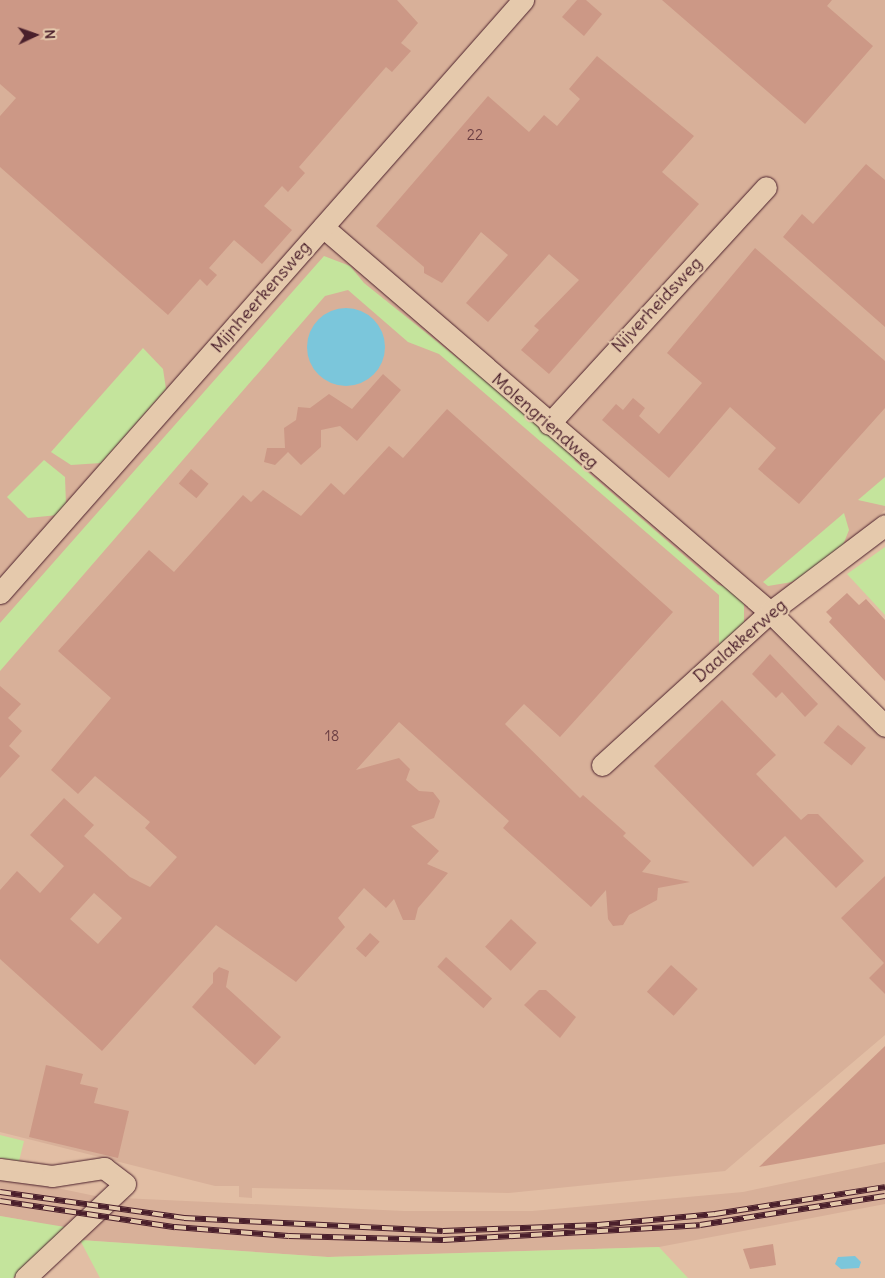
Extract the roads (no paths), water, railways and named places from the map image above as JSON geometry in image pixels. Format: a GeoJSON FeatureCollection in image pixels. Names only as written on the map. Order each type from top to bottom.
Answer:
{"type":"FeatureCollection","features":[{"type":"Feature","properties":{"kind":"street","name":"Mijnheerkensweg"},"geometry":{"type":"LineString","coordinates":[[0,593],[522,0]]}},
{"type":"Feature","properties":{"kind":"street","name":"Nijverheidsweg"},"geometry":{"type":"LineString","coordinates":[[548,424],[766,187]]}},
{"type":"Feature","properties":{"kind":"street","name":"Molengriendweg"},"geometry":{"type":"LineString","coordinates":[[323,227],[548,424],[770,612],[885,726]]}},
{"type":"Feature","properties":{"kind":"street","name":"Daalakkerweg"},"geometry":{"type":"LineString","coordinates":[[602,765],[770,612],[885,525]]}},
{"type":"Feature","properties":{"kind":"street"},"geometry":{"type":"LineString","coordinates":[[0,1169],[52,1176],[104,1168],[125,1184],[25,1278]]}},
{"type":"Feature","properties":{"kind":"water"},"geometry":{"type":"Polygon","coordinates":[[[346,308],[361,311],[373,320],[382,332],[385,347],[382,362],[373,374],[361,383],[346,386],[331,383],[319,374],[310,362],[307,347],[310,332],[319,320],[331,311],[346,308]]]}},
{"type":"Feature","properties":{"kind":"water"},"geometry":{"type":"Polygon","coordinates":[[[855,1256],[861,1262],[859,1268],[841,1269],[835,1264],[838,1257],[855,1256]]]}},
{"type":"Feature","properties":{"kind":"railway"},"geometry":{"type":"LineString","coordinates":[[0,1192],[184,1218],[443,1231],[598,1225],[715,1214],[885,1187]]}},
{"type":"Feature","properties":{"kind":"railway"},"geometry":{"type":"LineString","coordinates":[[0,1201],[175,1227],[289,1236],[443,1240],[700,1225],[885,1196]]}}]}
